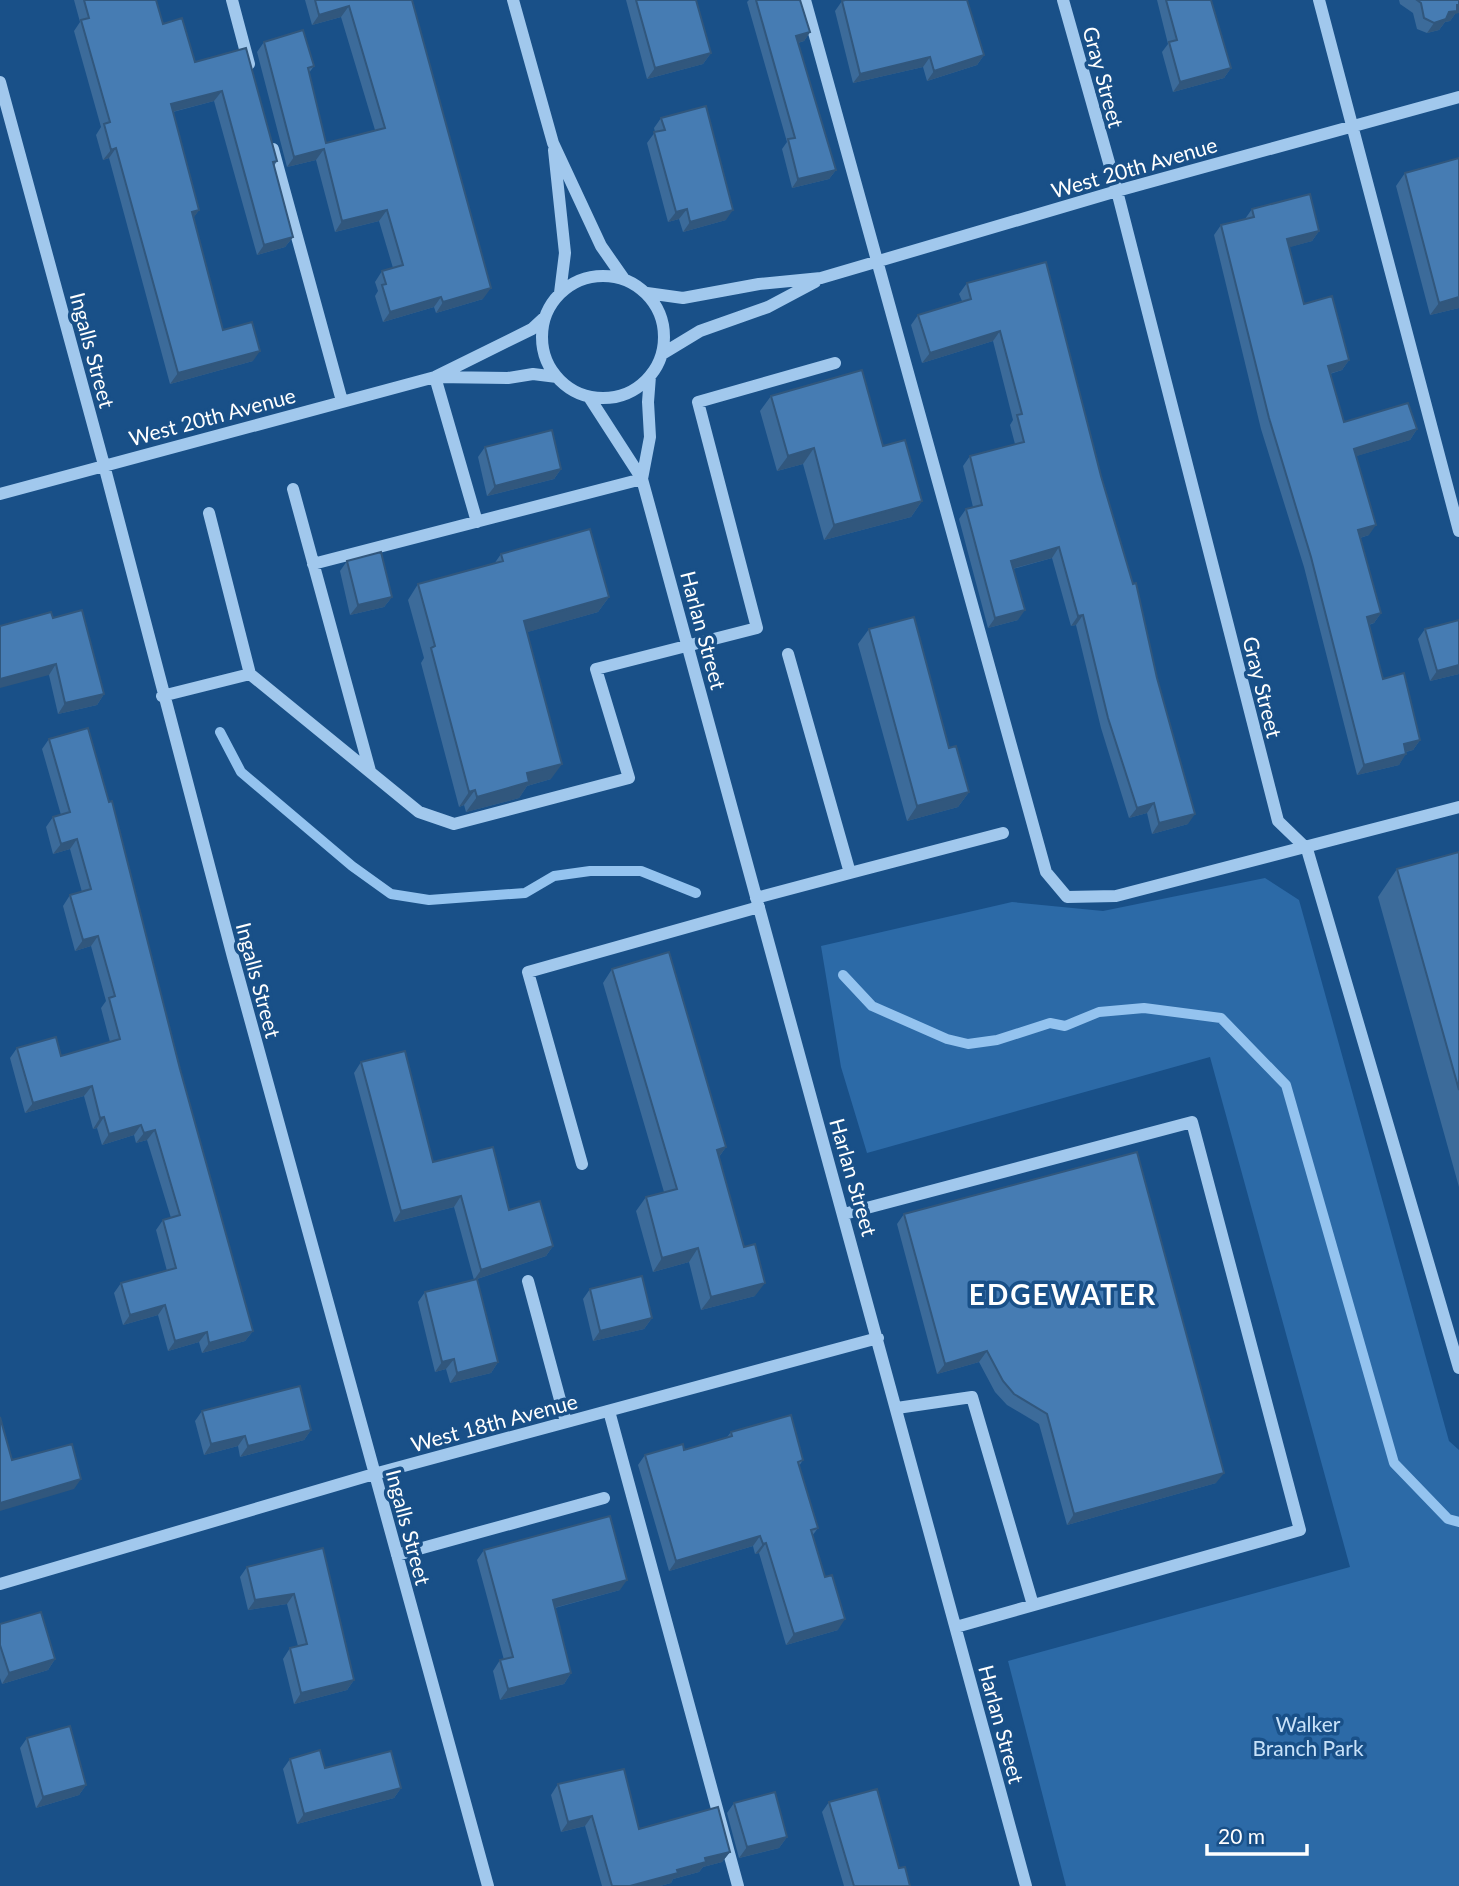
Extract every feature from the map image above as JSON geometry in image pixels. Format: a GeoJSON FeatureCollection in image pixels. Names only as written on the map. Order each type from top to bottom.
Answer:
{"type":"FeatureCollection","features":[{"type":"Feature","properties":{"kind":"street"},"geometry":{"type":"LineString","coordinates":[[232,0],[254,79]]}},
{"type":"Feature","properties":{"kind":"street"},"geometry":{"type":"LineString","coordinates":[[513,0],[553,143],[601,246],[624,279],[647,293],[663,322],[662,354],[650,376],[641,385],[616,397],[589,397],[566,386],[557,377],[543,349],[545,317],[560,293],[565,253],[553,143]]}},
{"type":"Feature","properties":{"kind":"street"},"geometry":{"type":"LineString","coordinates":[[805,0],[1046,872],[1067,897],[1115,896],[1307,849],[1459,807]]}},
{"type":"Feature","properties":{"kind":"street","name":"Gray Street"},"geometry":{"type":"LineString","coordinates":[[1063,0],[1117,191],[1278,821],[1307,849],[1459,1368]]}},
{"type":"Feature","properties":{"kind":"street"},"geometry":{"type":"LineString","coordinates":[[1319,0],[1459,531]]}},
{"type":"Feature","properties":{"kind":"street","name":"Ingalls Street"},"geometry":{"type":"LineString","coordinates":[[0,82],[104,465],[162,696],[488,1886]]}},
{"type":"Feature","properties":{"kind":"street","name":"West 20th Avenue"},"geometry":{"type":"LineString","coordinates":[[647,293],[683,298],[760,284],[821,278],[1117,191],[1459,97]]}},
{"type":"Feature","properties":{"kind":"street"},"geometry":{"type":"LineString","coordinates":[[268,132],[342,401]]}},
{"type":"Feature","properties":{"kind":"street"},"geometry":{"type":"LineString","coordinates":[[560,293],[590,276],[624,279]]}},
{"type":"Feature","properties":{"kind":"street","name":"West 20th Avenue"},"geometry":{"type":"LineString","coordinates":[[662,354],[700,331],[768,307],[821,278]]}},
{"type":"Feature","properties":{"kind":"street","name":"West 20th Avenue"},"geometry":{"type":"LineString","coordinates":[[0,494],[435,377],[532,329],[545,317]]}},
{"type":"Feature","properties":{"kind":"street"},"geometry":{"type":"LineString","coordinates":[[209,513],[250,674],[419,812],[454,824],[629,778],[596,670],[757,628],[698,402],[835,363]]}},
{"type":"Feature","properties":{"kind":"street","name":"West 20th Avenue"},"geometry":{"type":"LineString","coordinates":[[435,377],[498,378],[533,374],[557,377]]}},
{"type":"Feature","properties":{"kind":"street","name":"Harlan Street"},"geometry":{"type":"LineString","coordinates":[[642,479],[650,437],[650,376]]}},
{"type":"Feature","properties":{"kind":"street"},"geometry":{"type":"LineString","coordinates":[[435,377],[477,522]]}},
{"type":"Feature","properties":{"kind":"street","name":"Harlan Street"},"geometry":{"type":"LineString","coordinates":[[589,397],[642,479],[1026,1886]]}},
{"type":"Feature","properties":{"kind":"street"},"geometry":{"type":"LineString","coordinates":[[313,564],[642,479]]}},
{"type":"Feature","properties":{"kind":"street"},"geometry":{"type":"LineString","coordinates":[[293,489],[370,771]]}},
{"type":"Feature","properties":{"kind":"street"},"geometry":{"type":"LineString","coordinates":[[788,654],[850,873]]}},
{"type":"Feature","properties":{"kind":"street"},"geometry":{"type":"LineString","coordinates":[[162,696],[250,674]]}},
{"type":"Feature","properties":{"kind":"street"},"geometry":{"type":"LineString","coordinates":[[582,1164],[528,972],[850,873],[1003,833]]}},
{"type":"Feature","properties":{"kind":"street"},"geometry":{"type":"LineString","coordinates":[[844,1214],[1192,1122],[1300,1530],[956,1627]]}},
{"type":"Feature","properties":{"kind":"street"},"geometry":{"type":"LineString","coordinates":[[528,1281],[566,1422]]}},
{"type":"Feature","properties":{"kind":"street","name":"West 18th Avenue"},"geometry":{"type":"LineString","coordinates":[[0,1584],[374,1474],[878,1338]]}},
{"type":"Feature","properties":{"kind":"street"},"geometry":{"type":"LineString","coordinates":[[897,1408],[972,1397],[1033,1605]]}},
{"type":"Feature","properties":{"kind":"street"},"geometry":{"type":"LineString","coordinates":[[609,1411],[738,1886]]}},
{"type":"Feature","properties":{"kind":"street"},"geometry":{"type":"LineString","coordinates":[[397,1555],[604,1498]]}},
{"type":"Feature","properties":{"kind":"green space","name":"Walker Branch Park"},"geometry":{"type":"Polygon","coordinates":[[[1265,878],[1299,900],[1449,1441],[1459,1450],[1459,1886],[1066,1886],[1008,1661],[1350,1567],[1210,1057],[867,1153],[841,1067],[821,946],[1012,902],[1103,911],[1265,878]]]}},
{"type":"Feature","properties":{"kind":"building"},"geometry":{"type":"Polygon","coordinates":[[[84,0],[156,0],[163,24],[182,18],[195,62],[246,48],[277,161],[273,162],[293,237],[264,245],[222,91],[171,104],[199,210],[192,212],[223,330],[252,322],[260,351],[178,373],[116,148],[111,150],[104,124],[110,122],[81,20],[89,18],[84,0]]]}},
{"type":"Feature","properties":{"kind":"building"},"geometry":{"type":"Polygon","coordinates":[[[315,0],[412,0],[491,288],[443,302],[441,297],[390,312],[382,285],[386,284],[382,271],[403,265],[387,210],[342,221],[324,149],[294,157],[264,42],[303,30],[314,66],[308,68],[326,143],[385,128],[349,6],[319,15],[315,0]]]}},
{"type":"Feature","properties":{"kind":"building"},"geometry":{"type":"Polygon","coordinates":[[[636,0],[696,0],[711,53],[655,68],[636,0]]]}},
{"type":"Feature","properties":{"kind":"building"},"geometry":{"type":"Polygon","coordinates":[[[756,0],[800,0],[810,32],[796,36],[836,170],[798,179],[788,139],[795,138],[756,0]]]}},
{"type":"Feature","properties":{"kind":"building"},"geometry":{"type":"Polygon","coordinates":[[[967,0],[984,55],[934,71],[930,57],[860,74],[842,1],[967,0]]]}},
{"type":"Feature","properties":{"kind":"building"},"geometry":{"type":"Polygon","coordinates":[[[1166,0],[1211,0],[1231,68],[1180,82],[1169,42],[1177,40],[1166,0]]]}},
{"type":"Feature","properties":{"kind":"building"},"geometry":{"type":"Polygon","coordinates":[[[1417,0],[1459,0],[1459,5],[1457,11],[1449,12],[1446,19],[1434,23],[1424,18],[1421,3],[1417,0]]]}},
{"type":"Feature","properties":{"kind":"building"},"geometry":{"type":"Polygon","coordinates":[[[706,106],[733,210],[690,222],[687,209],[676,212],[654,132],[665,130],[661,118],[706,106]]]}},
{"type":"Feature","properties":{"kind":"building"},"geometry":{"type":"Polygon","coordinates":[[[1459,158],[1459,297],[1439,303],[1405,173],[1459,158]]]}},
{"type":"Feature","properties":{"kind":"building"},"geometry":{"type":"Polygon","coordinates":[[[1310,194],[1319,231],[1287,239],[1304,304],[1332,296],[1349,360],[1328,366],[1344,422],[1408,403],[1417,429],[1354,449],[1376,525],[1358,530],[1381,613],[1367,617],[1383,679],[1404,673],[1420,740],[1404,744],[1406,754],[1364,765],[1311,557],[1269,418],[1221,225],[1254,217],[1252,209],[1310,194]]]}},
{"type":"Feature","properties":{"kind":"building"},"geometry":{"type":"Polygon","coordinates":[[[1046,262],[1101,476],[1133,584],[1136,583],[1157,678],[1195,814],[1159,823],[1154,803],[1137,808],[1108,718],[1083,615],[1078,616],[1059,547],[1011,561],[1025,610],[995,618],[966,509],[982,505],[970,456],[1024,442],[1017,415],[1022,414],[1000,331],[930,353],[918,315],[971,299],[967,283],[1046,262]]]}},
{"type":"Feature","properties":{"kind":"building"},"geometry":{"type":"Polygon","coordinates":[[[862,370],[883,446],[905,440],[922,501],[834,525],[814,448],[788,456],[771,396],[862,370]]]}},
{"type":"Feature","properties":{"kind":"building"},"geometry":{"type":"Polygon","coordinates":[[[552,430],[561,469],[495,486],[485,447],[552,430]]]}},
{"type":"Feature","properties":{"kind":"building"},"geometry":{"type":"Polygon","coordinates":[[[590,529],[609,597],[524,621],[562,764],[527,773],[529,782],[477,797],[475,790],[469,792],[431,648],[435,646],[418,584],[503,561],[501,554],[590,529]]]}},
{"type":"Feature","properties":{"kind":"building"},"geometry":{"type":"Polygon","coordinates":[[[381,552],[392,597],[358,605],[347,561],[381,552]]]}},
{"type":"Feature","properties":{"kind":"building"},"geometry":{"type":"Polygon","coordinates":[[[82,610],[104,694],[65,703],[56,664],[0,679],[0,626],[51,612],[53,618],[82,610]]]}},
{"type":"Feature","properties":{"kind":"building"},"geometry":{"type":"Polygon","coordinates":[[[914,617],[949,748],[956,746],[969,792],[917,806],[869,629],[914,617]]]}},
{"type":"Feature","properties":{"kind":"building"},"geometry":{"type":"Polygon","coordinates":[[[1459,620],[1459,665],[1437,671],[1425,629],[1459,620]]]}},
{"type":"Feature","properties":{"kind":"building"},"geometry":{"type":"Polygon","coordinates":[[[88,728],[109,802],[112,801],[180,1069],[253,1331],[209,1343],[207,1332],[175,1341],[165,1305],[130,1315],[121,1283],[176,1268],[163,1220],[180,1215],[155,1130],[144,1133],[141,1125],[109,1134],[104,1117],[100,1118],[92,1086],[33,1103],[17,1048],[56,1037],[61,1056],[120,1039],[109,998],[115,996],[98,936],[83,940],[70,895],[91,889],[77,839],[61,844],[53,817],[70,812],[49,739],[88,728]]]}},
{"type":"Feature","properties":{"kind":"building"},"geometry":{"type":"Polygon","coordinates":[[[1459,852],[1459,1090],[1397,869],[1459,852]]]}},
{"type":"Feature","properties":{"kind":"building"},"geometry":{"type":"Polygon","coordinates":[[[669,952],[726,1147],[717,1150],[744,1247],[755,1244],[765,1283],[711,1297],[698,1248],[662,1258],[646,1197],[677,1189],[612,969],[669,952]]]}},
{"type":"Feature","properties":{"kind":"building"},"geometry":{"type":"Polygon","coordinates":[[[405,1051],[433,1162],[493,1147],[509,1210],[540,1201],[553,1246],[481,1270],[461,1196],[401,1211],[361,1062],[405,1051]]]}},
{"type":"Feature","properties":{"kind":"building"},"geometry":{"type":"Polygon","coordinates":[[[1137,1152],[1224,1473],[1074,1514],[1047,1414],[1014,1394],[1003,1381],[987,1351],[945,1364],[904,1214],[1137,1152]]]}},
{"type":"Feature","properties":{"kind":"building"},"geometry":{"type":"Polygon","coordinates":[[[642,1276],[652,1318],[600,1331],[590,1289],[642,1276]]]}},
{"type":"Feature","properties":{"kind":"building"},"geometry":{"type":"Polygon","coordinates":[[[477,1279],[498,1362],[457,1373],[454,1359],[442,1362],[425,1292],[477,1279]]]}},
{"type":"Feature","properties":{"kind":"building"},"geometry":{"type":"Polygon","coordinates":[[[300,1386],[311,1430],[248,1446],[245,1436],[211,1444],[202,1411],[300,1386]]]}},
{"type":"Feature","properties":{"kind":"building"},"geometry":{"type":"Polygon","coordinates":[[[791,1415],[803,1460],[798,1462],[818,1528],[811,1530],[825,1577],[832,1575],[845,1619],[794,1634],[766,1543],[763,1544],[760,1536],[676,1561],[645,1455],[683,1444],[684,1450],[732,1436],[731,1432],[791,1415]]]}},
{"type":"Feature","properties":{"kind":"building"},"geometry":{"type":"Polygon","coordinates":[[[0,1417],[12,1460],[72,1444],[81,1479],[0,1503],[0,1417]]]}},
{"type":"Feature","properties":{"kind":"building"},"geometry":{"type":"Polygon","coordinates":[[[610,1516],[627,1580],[553,1600],[571,1673],[508,1689],[500,1660],[513,1657],[484,1550],[610,1516]]]}},
{"type":"Feature","properties":{"kind":"building"},"geometry":{"type":"Polygon","coordinates":[[[323,1548],[354,1680],[301,1693],[290,1648],[307,1644],[294,1594],[255,1600],[247,1567],[323,1548]]]}},
{"type":"Feature","properties":{"kind":"building"},"geometry":{"type":"Polygon","coordinates":[[[41,1612],[55,1659],[9,1673],[0,1645],[0,1624],[41,1612]]]}},
{"type":"Feature","properties":{"kind":"building"},"geometry":{"type":"Polygon","coordinates":[[[70,1726],[86,1785],[43,1797],[27,1738],[70,1726]]]}},
{"type":"Feature","properties":{"kind":"building"},"geometry":{"type":"Polygon","coordinates":[[[320,1750],[325,1768],[391,1751],[401,1788],[304,1814],[290,1759],[320,1750]]]}},
{"type":"Feature","properties":{"kind":"building"},"geometry":{"type":"Polygon","coordinates":[[[624,1769],[639,1829],[718,1807],[730,1852],[705,1858],[706,1862],[677,1870],[678,1873],[630,1886],[612,1886],[592,1816],[568,1822],[558,1784],[624,1769]]]}},
{"type":"Feature","properties":{"kind":"building"},"geometry":{"type":"Polygon","coordinates":[[[877,1789],[899,1868],[905,1867],[910,1886],[854,1886],[829,1802],[877,1789]]]}},
{"type":"Feature","properties":{"kind":"building"},"geometry":{"type":"Polygon","coordinates":[[[775,1792],[787,1837],[747,1847],[734,1803],[775,1792]]]}},
{"type":"Feature","properties":{"kind":"waterway"},"geometry":{"type":"LineString","coordinates":[[220,732],[241,772],[352,866],[391,894],[429,900],[525,893],[554,876],[590,871],[641,871],[696,893]]}},
{"type":"Feature","properties":{"kind":"waterway"},"geometry":{"type":"LineString","coordinates":[[843,975],[872,1006],[947,1039],[968,1044],[997,1040],[1050,1023],[1065,1026],[1099,1012],[1144,1008],[1221,1018],[1286,1085],[1394,1463],[1448,1519],[1459,1522]]}},
{"type":"Feature","properties":{"kind":"district","name":"EDGEWATER"},"geometry":{"type":"Point","coordinates":[1063,1294]}}]}
